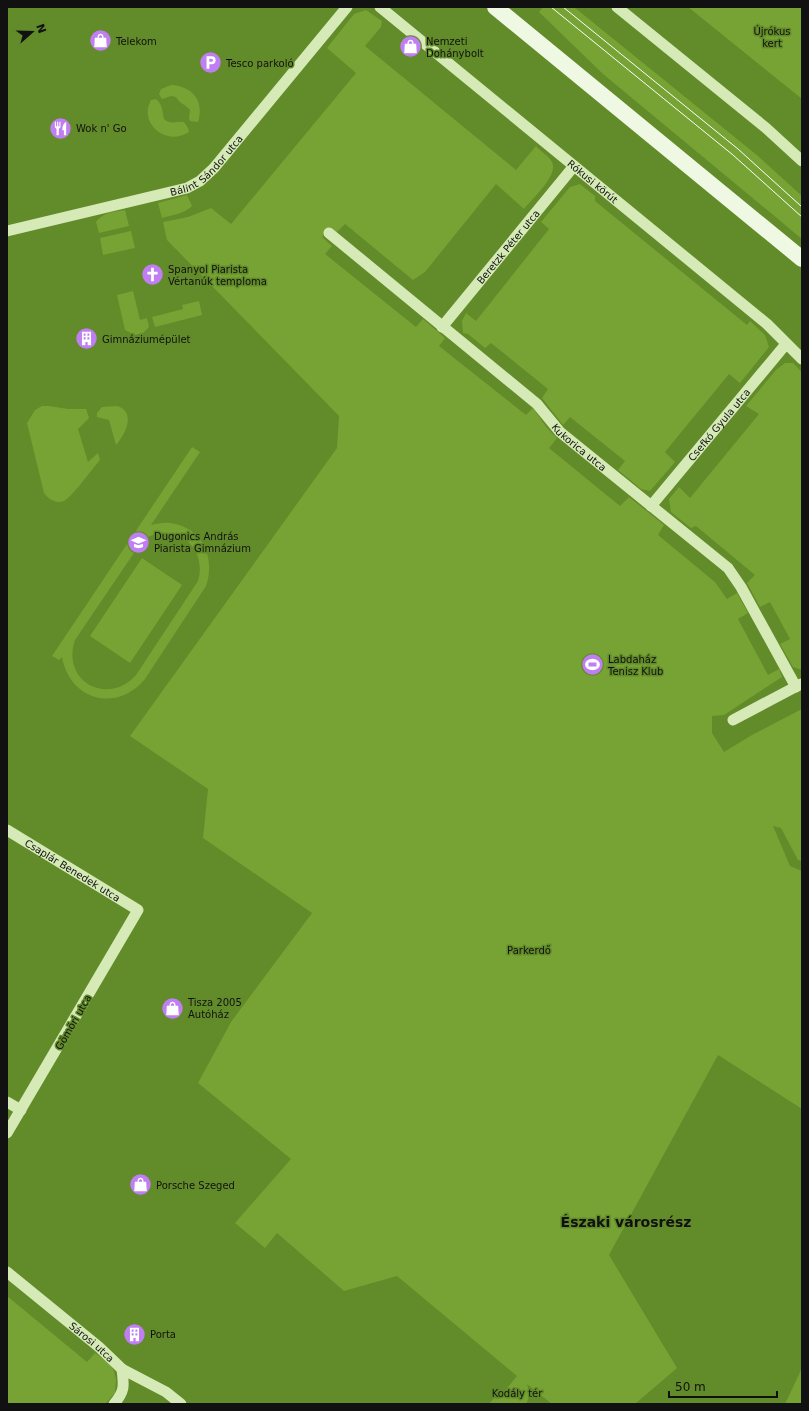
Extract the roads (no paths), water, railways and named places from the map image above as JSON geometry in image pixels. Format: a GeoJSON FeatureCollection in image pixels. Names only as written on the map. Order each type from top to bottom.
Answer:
{"type":"FeatureCollection","features":[{"type":"Feature","properties":{"kind":"main road"},"geometry":{"type":"LineString","coordinates":[[496,7],[802,259]]}},
{"type":"Feature","properties":{"kind":"street","name":"Bálint Sándor utca"},"geometry":{"type":"LineString","coordinates":[[7,231],[187,188],[200,181],[214,168],[347,7]]}},
{"type":"Feature","properties":{"kind":"street","name":"Rókusi körút"},"geometry":{"type":"LineString","coordinates":[[380,7],[767,324],[802,359]]}},
{"type":"Feature","properties":{"kind":"street"},"geometry":{"type":"LineString","coordinates":[[617,7],[766,128],[802,161]]}},
{"type":"Feature","properties":{"kind":"street","name":"Beretzk Péter utca"},"geometry":{"type":"LineString","coordinates":[[442,327],[574,166]]}},
{"type":"Feature","properties":{"kind":"street","name":"Kukorica utca"},"geometry":{"type":"LineString","coordinates":[[329,233],[537,404],[560,432],[728,568],[741,587],[799,686]]}},
{"type":"Feature","properties":{"kind":"street","name":"Csefkó Gyula utca"},"geometry":{"type":"LineString","coordinates":[[651,506],[786,344]]}},
{"type":"Feature","properties":{"kind":"street"},"geometry":{"type":"LineString","coordinates":[[733,720],[799,686]]}},
{"type":"Feature","properties":{"kind":"street","name":"Csaplár Benedek utca"},"geometry":{"type":"LineString","coordinates":[[7,830],[138,910]]}},
{"type":"Feature","properties":{"kind":"street","name":"Gömöri utca"},"geometry":{"type":"LineString","coordinates":[[7,1133],[22,1110],[138,910]]}},
{"type":"Feature","properties":{"kind":"street"},"geometry":{"type":"LineString","coordinates":[[7,1102],[22,1110]]}},
{"type":"Feature","properties":{"kind":"street","name":"Sárosi utca"},"geometry":{"type":"LineString","coordinates":[[7,1272],[99,1347],[122,1369],[166,1392],[181,1404]]}},
{"type":"Feature","properties":{"kind":"street"},"geometry":{"type":"LineString","coordinates":[[114,1404],[122,1394],[124,1382],[122,1369]]}},
{"type":"Feature","properties":{"kind":"tram line"},"geometry":{"type":"LineString","coordinates":[[551,7],[733,155],[802,217]]}},
{"type":"Feature","properties":{"kind":"tram line"},"geometry":{"type":"LineString","coordinates":[[563,7],[738,149],[802,207]]}},
{"type":"Feature","properties":{"kind":"place","name":"Telekom"},"geometry":{"type":"Point","coordinates":[101,41]}},
{"type":"Feature","properties":{"kind":"place","name":"Nemzeti Dohánybolt"},"geometry":{"type":"Point","coordinates":[410,47]}},
{"type":"Feature","properties":{"kind":"place","name":"Tesco parkoló"},"geometry":{"type":"Point","coordinates":[210,63]}},
{"type":"Feature","properties":{"kind":"place","name":"Wok n' Go"},"geometry":{"type":"Point","coordinates":[60,128]}},
{"type":"Feature","properties":{"kind":"place","name":"Spanyol Piarista Vértanúk temploma"},"geometry":{"type":"Point","coordinates":[152,275]}},
{"type":"Feature","properties":{"kind":"place","name":"Gimnáziumépület"},"geometry":{"type":"Point","coordinates":[86,339]}},
{"type":"Feature","properties":{"kind":"place","name":"Dugonics András Piarista Gimnázium"},"geometry":{"type":"Point","coordinates":[138,542]}},
{"type":"Feature","properties":{"kind":"place","name":"Labdaház Tenisz Klub"},"geometry":{"type":"Point","coordinates":[592,665]}},
{"type":"Feature","properties":{"kind":"place","name":"Tisza 2005 Autóház"},"geometry":{"type":"Point","coordinates":[172,1008]}},
{"type":"Feature","properties":{"kind":"place","name":"Porsche Szeged"},"geometry":{"type":"Point","coordinates":[140,1185]}},
{"type":"Feature","properties":{"kind":"place","name":"Porta"},"geometry":{"type":"Point","coordinates":[134,1334]}},
{"type":"Feature","properties":{"kind":"district","name":"Északi városrész"},"geometry":{"type":"Point","coordinates":[626,1222]}},
{"type":"Feature","properties":{"kind":"park label","name":"Újrókus kert"},"geometry":{"type":"Point","coordinates":[772,36]}},
{"type":"Feature","properties":{"kind":"park label","name":"Parkerdő"},"geometry":{"type":"Point","coordinates":[529,950]}},
{"type":"Feature","properties":{"kind":"park label","name":"Kodály tér"},"geometry":{"type":"Point","coordinates":[517,1393]}}]}
